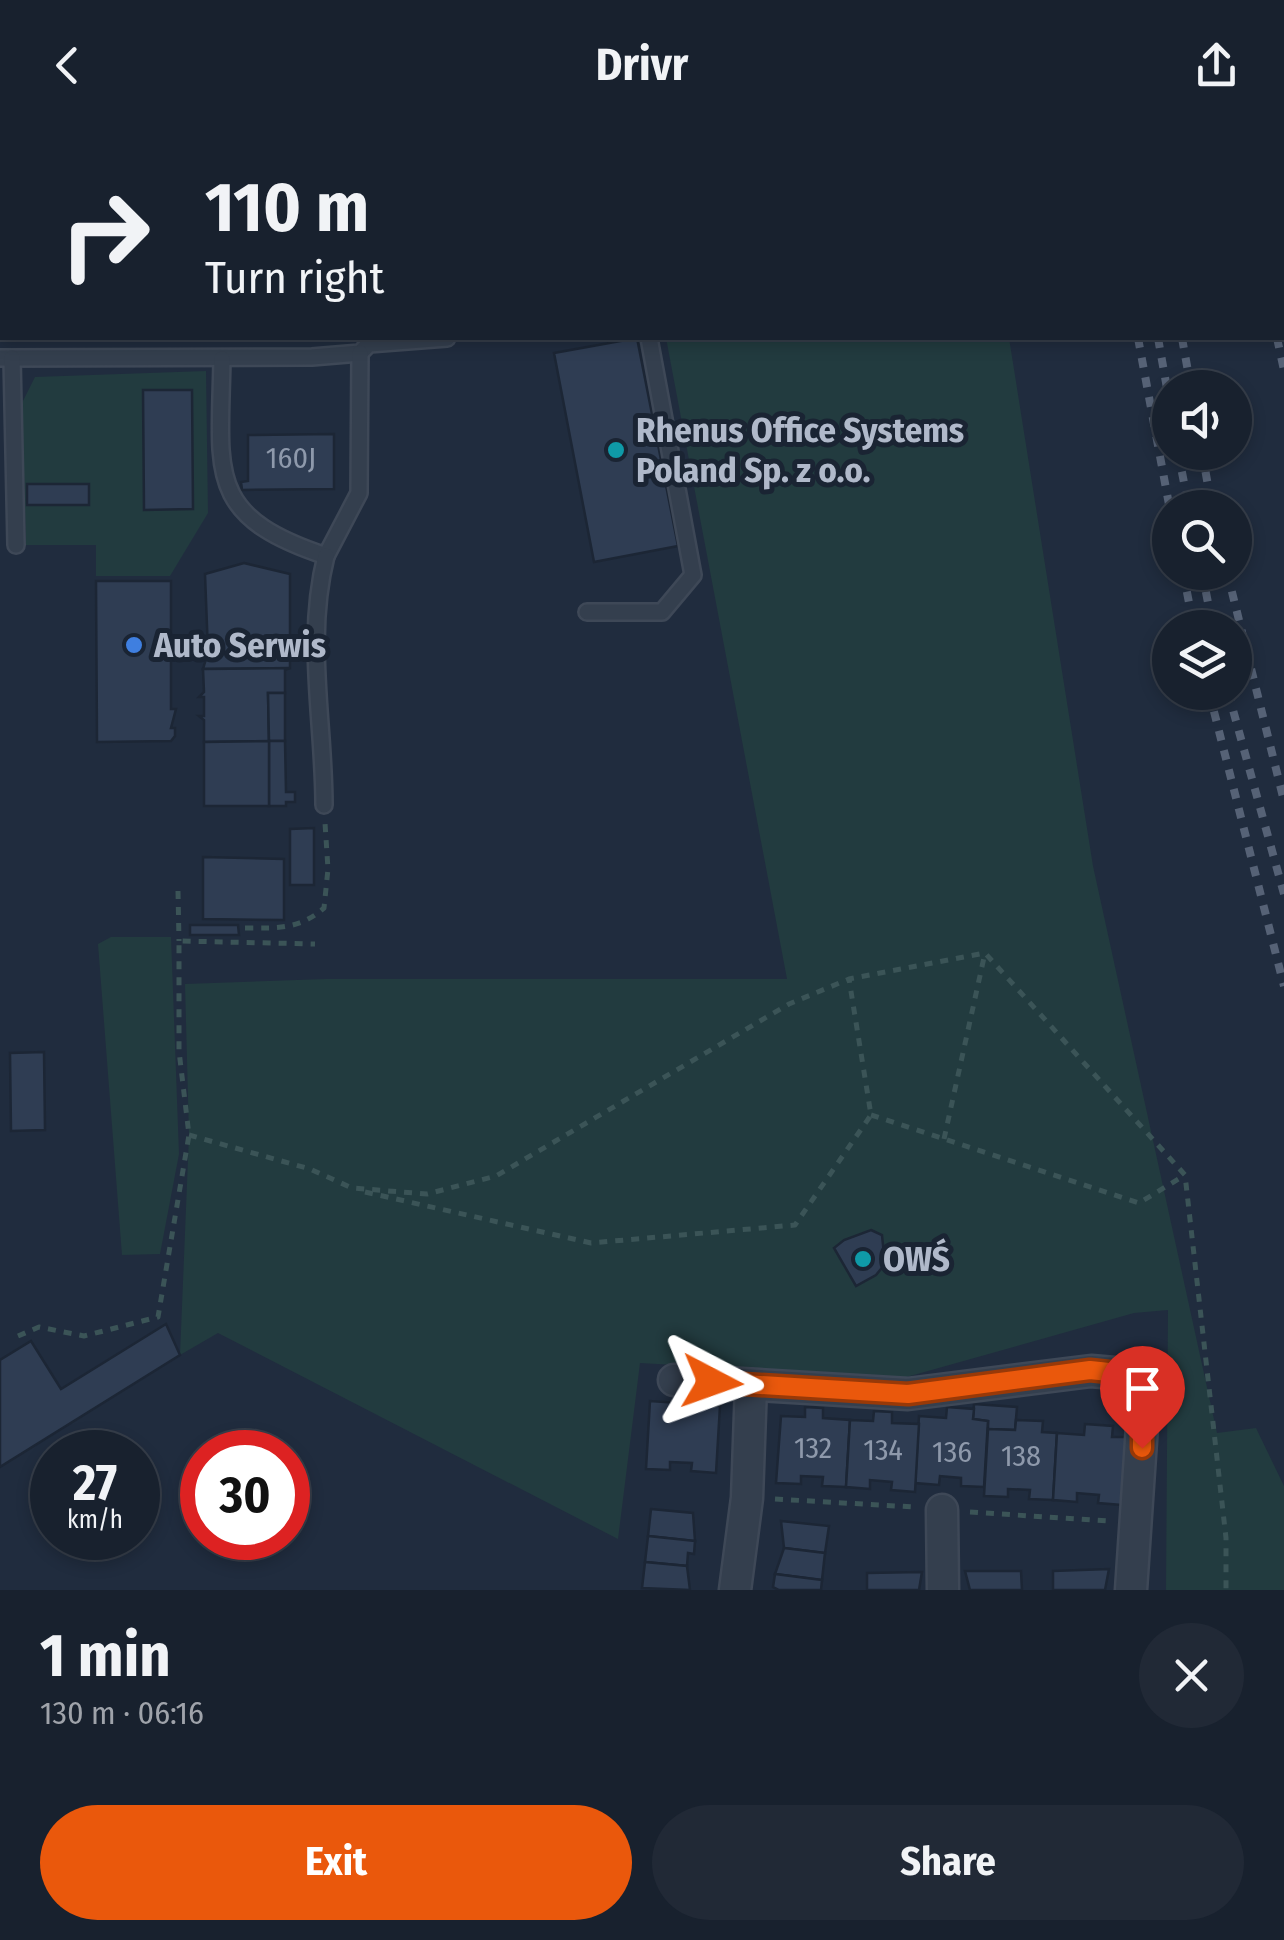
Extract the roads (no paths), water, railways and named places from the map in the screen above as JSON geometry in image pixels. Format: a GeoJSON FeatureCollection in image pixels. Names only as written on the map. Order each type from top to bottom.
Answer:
{"type":"FeatureCollection","features":[{"type":"Feature","properties":{"kind":"street"},"geometry":{"type":"LineString","coordinates":[[674,1380],[908,1394],[1090,1370],[1137,1375],[1142,1429],[1131,1590]]}},
{"type":"Feature","properties":{"kind":"street"},"geometry":{"type":"LineString","coordinates":[[734,1590],[747,1498],[751,1385]]}},
{"type":"Feature","properties":{"kind":"street"},"geometry":{"type":"LineString","coordinates":[[942,1510],[943,1590]]}},
{"type":"Feature","properties":{"kind":"lane"},"geometry":{"type":"LineString","coordinates":[[16,545],[6,358],[222,360],[424,340]]}},
{"type":"Feature","properties":{"kind":"lane"},"geometry":{"type":"LineString","coordinates":[[587,612],[662,612],[693,575],[648,340]]}},
{"type":"Feature","properties":{"kind":"lane"},"geometry":{"type":"LineString","coordinates":[[324,804],[317,740],[316,621],[326,556],[359,493],[366,345]]}},
{"type":"Feature","properties":{"kind":"lane"},"geometry":{"type":"LineString","coordinates":[[222,360],[221,428],[230,499],[253,524],[277,540],[326,556]]}},
{"type":"Feature","properties":{"kind":"railway"},"geometry":{"type":"LineString","coordinates":[[1138,340],[1166,490]]}},
{"type":"Feature","properties":{"kind":"railway"},"geometry":{"type":"LineString","coordinates":[[1158,340],[1164,370]]}},
{"type":"Feature","properties":{"kind":"railway"},"geometry":{"type":"LineString","coordinates":[[1182,340],[1188,370]]}},
{"type":"Feature","properties":{"kind":"railway"},"geometry":{"type":"LineString","coordinates":[[1277,340],[1284,370]]}},
{"type":"Feature","properties":{"kind":"railway"},"geometry":{"type":"LineString","coordinates":[[1182,470],[1185,490]]}},
{"type":"Feature","properties":{"kind":"railway"},"geometry":{"type":"LineString","coordinates":[[1205,470],[1209,490]]}},
{"type":"Feature","properties":{"kind":"railway"},"geometry":{"type":"LineString","coordinates":[[1187,590],[1190,610]]}},
{"type":"Feature","properties":{"kind":"railway"},"geometry":{"type":"LineString","coordinates":[[1206,590],[1209,610]]}},
{"type":"Feature","properties":{"kind":"railway"},"geometry":{"type":"LineString","coordinates":[[1231,590],[1284,801]]}},
{"type":"Feature","properties":{"kind":"railway"},"geometry":{"type":"LineString","coordinates":[[1214,710],[1284,986]]}},
{"type":"Feature","properties":{"kind":"railway"},"geometry":{"type":"LineString","coordinates":[[1233,710],[1284,894]]}},
{"type":"Feature","properties":{"kind":"place","name":"Rhenus Office Systems Poland Sp. z o.o."},"geometry":{"type":"Point","coordinates":[616,450]}},
{"type":"Feature","properties":{"kind":"place","name":"Auto Serwis"},"geometry":{"type":"Point","coordinates":[134,645]}},
{"type":"Feature","properties":{"kind":"place","name":"OWŚ"},"geometry":{"type":"Point","coordinates":[863,1259]}}]}
